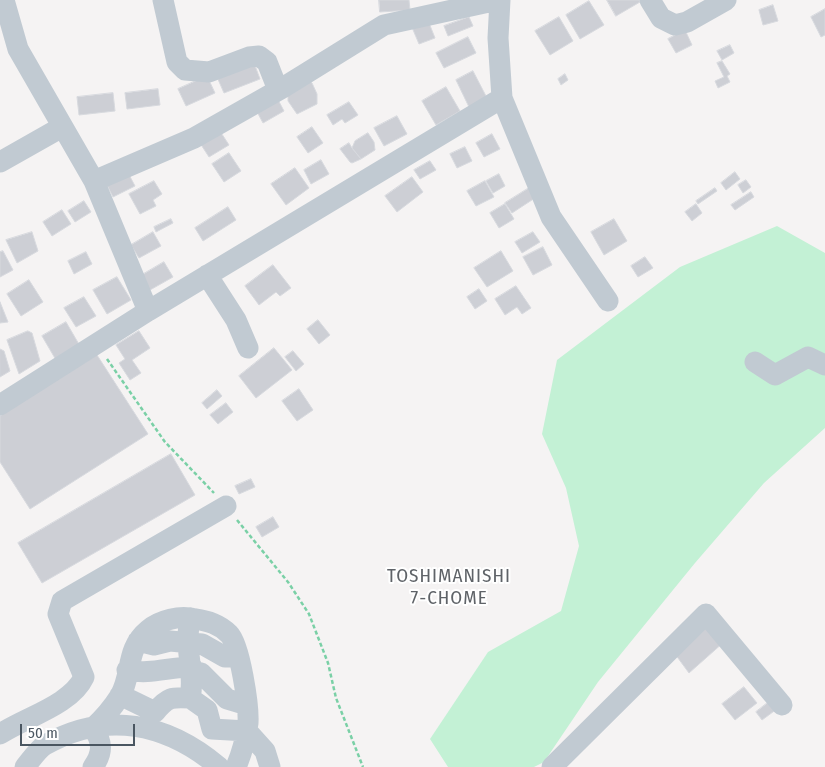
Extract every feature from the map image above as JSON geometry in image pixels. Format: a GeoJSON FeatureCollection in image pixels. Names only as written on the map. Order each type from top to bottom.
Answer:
{"type":"FeatureCollection","features":[{"type":"Feature","properties":{"kind":"street"},"geometry":{"type":"LineString","coordinates":[[4,0],[18,49],[94,181],[148,311]]}},
{"type":"Feature","properties":{"kind":"street"},"geometry":{"type":"LineString","coordinates":[[163,0],[177,62],[185,70],[208,72],[249,57],[259,56],[267,62],[278,90]]}},
{"type":"Feature","properties":{"kind":"street"},"geometry":{"type":"LineString","coordinates":[[94,181],[194,138],[278,90],[384,25],[499,0],[498,38],[502,98],[551,217],[608,301]]}},
{"type":"Feature","properties":{"kind":"street"},"geometry":{"type":"LineString","coordinates":[[650,0],[661,18],[675,25],[687,22],[726,0]]}},
{"type":"Feature","properties":{"kind":"street"},"geometry":{"type":"LineString","coordinates":[[0,404],[207,275],[502,98]]}},
{"type":"Feature","properties":{"kind":"street"},"geometry":{"type":"LineString","coordinates":[[0,162],[62,127]]}},
{"type":"Feature","properties":{"kind":"street"},"geometry":{"type":"LineString","coordinates":[[207,275],[236,320],[248,348]]}},
{"type":"Feature","properties":{"kind":"street"},"geometry":{"type":"LineString","coordinates":[[755,362],[775,375],[808,356],[825,365]]}},
{"type":"Feature","properties":{"kind":"street"},"geometry":{"type":"LineString","coordinates":[[4,731],[67,697],[78,688],[84,677],[58,614],[62,601],[226,506]]}},
{"type":"Feature","properties":{"kind":"street"},"geometry":{"type":"LineString","coordinates":[[552,767],[706,614],[782,705]]}},
{"type":"Feature","properties":{"kind":"street"},"geometry":{"type":"LineString","coordinates":[[93,728],[120,695],[132,651],[148,630],[176,618],[191,618],[215,623],[230,636],[238,657],[247,705],[247,731],[236,767]]}},
{"type":"Feature","properties":{"kind":"street"},"geometry":{"type":"LineString","coordinates":[[190,698],[192,669],[187,642],[187,630],[191,618]]}},
{"type":"Feature","properties":{"kind":"street"},"geometry":{"type":"LineString","coordinates":[[138,641],[154,645],[170,641],[202,644],[225,657],[238,657]]}},
{"type":"Feature","properties":{"kind":"street"},"geometry":{"type":"LineString","coordinates":[[127,670],[156,672],[168,667],[192,669],[201,673],[227,699],[247,705]]}},
{"type":"Feature","properties":{"kind":"street"},"geometry":{"type":"LineString","coordinates":[[120,695],[154,712],[165,700],[175,697],[190,698],[207,710],[212,729],[247,731],[265,751],[270,767]]}},
{"type":"Feature","properties":{"kind":"street"},"geometry":{"type":"LineString","coordinates":[[25,767],[44,745],[93,728],[119,723],[159,731],[219,767]]}},
{"type":"Feature","properties":{"kind":"street"},"geometry":{"type":"LineString","coordinates":[[93,728],[100,738],[101,747],[99,758],[93,767]]}},
{"type":"Feature","properties":{"kind":"path"},"geometry":{"type":"LineString","coordinates":[[97,343],[165,442],[226,506],[288,582],[309,614],[328,663],[336,698],[363,767]]}},
{"type":"Feature","properties":{"kind":"green space"},"geometry":{"type":"Polygon","coordinates":[[[777,226],[825,253],[825,428],[764,483],[695,563],[598,682],[544,762],[534,767],[448,767],[430,739],[488,652],[561,611],[579,546],[566,488],[542,434],[557,360],[680,267],[777,226]]]}},
{"type":"Feature","properties":{"kind":"building"},"geometry":{"type":"Polygon","coordinates":[[[379,0],[409,0],[410,10],[380,12],[379,0]]]}},
{"type":"Feature","properties":{"kind":"building"},"geometry":{"type":"Polygon","coordinates":[[[607,0],[639,0],[640,2],[616,16],[607,0]]]}},
{"type":"Feature","properties":{"kind":"building"},"geometry":{"type":"Polygon","coordinates":[[[589,1],[604,25],[580,39],[566,15],[589,1]]]}},
{"type":"Feature","properties":{"kind":"building"},"geometry":{"type":"Polygon","coordinates":[[[773,5],[778,21],[763,25],[759,10],[773,5]]]}},
{"type":"Feature","properties":{"kind":"building"},"geometry":{"type":"Polygon","coordinates":[[[825,9],[825,35],[821,37],[811,17],[825,9]]]}},
{"type":"Feature","properties":{"kind":"building"},"geometry":{"type":"Polygon","coordinates":[[[469,17],[473,26],[448,36],[444,26],[469,17]]]}},
{"type":"Feature","properties":{"kind":"building"},"geometry":{"type":"Polygon","coordinates":[[[559,17],[573,41],[550,55],[535,31],[559,17]]]}},
{"type":"Feature","properties":{"kind":"building"},"geometry":{"type":"Polygon","coordinates":[[[427,18],[435,38],[419,44],[411,25],[427,18]]]}},
{"type":"Feature","properties":{"kind":"building"},"geometry":{"type":"Polygon","coordinates":[[[685,30],[692,45],[676,53],[668,39],[685,30]]]}},
{"type":"Feature","properties":{"kind":"building"},"geometry":{"type":"Polygon","coordinates":[[[468,37],[476,53],[444,68],[436,53],[468,37]]]}},
{"type":"Feature","properties":{"kind":"building"},"geometry":{"type":"Polygon","coordinates":[[[730,45],[734,53],[722,60],[717,51],[730,45]]]}},
{"type":"Feature","properties":{"kind":"building"},"geometry":{"type":"Polygon","coordinates":[[[722,61],[730,74],[727,76],[730,82],[718,88],[715,81],[724,77],[717,63],[722,61]]]}},
{"type":"Feature","properties":{"kind":"building"},"geometry":{"type":"Polygon","coordinates":[[[254,63],[260,79],[224,93],[217,77],[254,63]]]}},
{"type":"Feature","properties":{"kind":"building"},"geometry":{"type":"Polygon","coordinates":[[[473,71],[487,98],[469,107],[456,80],[473,71]]]}},
{"type":"Feature","properties":{"kind":"building"},"geometry":{"type":"Polygon","coordinates":[[[565,74],[568,80],[561,85],[558,79],[565,74]]]}},
{"type":"Feature","properties":{"kind":"building"},"geometry":{"type":"Polygon","coordinates":[[[207,76],[215,93],[186,106],[178,89],[207,76]]]}},
{"type":"Feature","properties":{"kind":"building"},"geometry":{"type":"Polygon","coordinates":[[[307,80],[312,83],[317,94],[317,104],[297,114],[288,101],[288,91],[307,80]]]}},
{"type":"Feature","properties":{"kind":"building"},"geometry":{"type":"Polygon","coordinates":[[[446,87],[460,111],[436,125],[422,101],[446,87]]]}},
{"type":"Feature","properties":{"kind":"building"},"geometry":{"type":"Polygon","coordinates":[[[158,89],[160,105],[127,109],[125,93],[158,89]]]}},
{"type":"Feature","properties":{"kind":"building"},"geometry":{"type":"Polygon","coordinates":[[[113,93],[115,111],[79,115],[77,97],[113,93]]]}},
{"type":"Feature","properties":{"kind":"building"},"geometry":{"type":"Polygon","coordinates":[[[276,96],[284,111],[263,123],[255,108],[276,96]]]}},
{"type":"Feature","properties":{"kind":"building"},"geometry":{"type":"Polygon","coordinates":[[[349,102],[358,115],[345,123],[342,119],[333,125],[327,115],[349,102]]]}},
{"type":"Feature","properties":{"kind":"building"},"geometry":{"type":"Polygon","coordinates":[[[397,116],[407,134],[384,146],[374,128],[397,116]]]}},
{"type":"Feature","properties":{"kind":"building"},"geometry":{"type":"Polygon","coordinates":[[[312,127],[323,143],[308,153],[297,137],[312,127]]]}},
{"type":"Feature","properties":{"kind":"building"},"geometry":{"type":"Polygon","coordinates":[[[218,128],[229,145],[209,157],[198,140],[218,128]]]}},
{"type":"Feature","properties":{"kind":"building"},"geometry":{"type":"Polygon","coordinates":[[[368,133],[374,142],[375,150],[361,159],[352,148],[355,141],[368,133]]]}},
{"type":"Feature","properties":{"kind":"building"},"geometry":{"type":"Polygon","coordinates":[[[492,134],[500,149],[484,157],[476,143],[492,134]]]}},
{"type":"Feature","properties":{"kind":"building"},"geometry":{"type":"Polygon","coordinates":[[[349,143],[361,159],[352,163],[340,149],[349,143]]]}},
{"type":"Feature","properties":{"kind":"building"},"geometry":{"type":"Polygon","coordinates":[[[465,147],[472,161],[457,168],[450,154],[465,147]]]}},
{"type":"Feature","properties":{"kind":"building"},"geometry":{"type":"Polygon","coordinates":[[[229,153],[241,171],[224,182],[212,164],[229,153]]]}},
{"type":"Feature","properties":{"kind":"building"},"geometry":{"type":"Polygon","coordinates":[[[321,160],[329,174],[311,184],[304,170],[321,160]]]}},
{"type":"Feature","properties":{"kind":"building"},"geometry":{"type":"Polygon","coordinates":[[[430,161],[436,170],[420,179],[414,170],[430,161]]]}},
{"type":"Feature","properties":{"kind":"building"},"geometry":{"type":"Polygon","coordinates":[[[295,168],[309,188],[286,205],[271,184],[295,168]]]}},
{"type":"Feature","properties":{"kind":"building"},"geometry":{"type":"Polygon","coordinates":[[[127,171],[135,186],[113,197],[105,181],[127,171]]]}},
{"type":"Feature","properties":{"kind":"building"},"geometry":{"type":"Polygon","coordinates":[[[735,172],[740,179],[726,190],[721,183],[735,172]]]}},
{"type":"Feature","properties":{"kind":"building"},"geometry":{"type":"Polygon","coordinates":[[[499,174],[505,186],[493,193],[486,181],[499,174]]]}},
{"type":"Feature","properties":{"kind":"building"},"geometry":{"type":"Polygon","coordinates":[[[412,177],[423,192],[397,212],[385,196],[412,177]]]}},
{"type":"Feature","properties":{"kind":"building"},"geometry":{"type":"Polygon","coordinates":[[[746,180],[751,187],[743,193],[738,185],[746,180]]]}},
{"type":"Feature","properties":{"kind":"building"},"geometry":{"type":"Polygon","coordinates":[[[154,181],[162,194],[153,200],[156,206],[140,214],[129,194],[154,181]]]}},
{"type":"Feature","properties":{"kind":"building"},"geometry":{"type":"Polygon","coordinates":[[[485,181],[494,197],[476,206],[467,191],[485,181]]]}},
{"type":"Feature","properties":{"kind":"building"},"geometry":{"type":"Polygon","coordinates":[[[529,188],[535,198],[512,213],[505,203],[529,188]]]}},
{"type":"Feature","properties":{"kind":"building"},"geometry":{"type":"Polygon","coordinates":[[[715,188],[717,191],[698,204],[696,201],[715,188]]]}},
{"type":"Feature","properties":{"kind":"building"},"geometry":{"type":"Polygon","coordinates":[[[751,192],[754,197],[735,210],[731,205],[751,192]]]}},
{"type":"Feature","properties":{"kind":"building"},"geometry":{"type":"Polygon","coordinates":[[[84,201],[91,212],[75,222],[68,211],[84,201]]]}},
{"type":"Feature","properties":{"kind":"building"},"geometry":{"type":"Polygon","coordinates":[[[505,204],[514,219],[499,228],[490,213],[505,204]]]}},
{"type":"Feature","properties":{"kind":"building"},"geometry":{"type":"Polygon","coordinates":[[[696,204],[702,213],[692,221],[685,212],[696,204]]]}},
{"type":"Feature","properties":{"kind":"building"},"geometry":{"type":"Polygon","coordinates":[[[228,207],[236,220],[203,241],[195,228],[228,207]]]}},
{"type":"Feature","properties":{"kind":"building"},"geometry":{"type":"Polygon","coordinates":[[[62,210],[71,224],[52,236],[43,222],[62,210]]]}},
{"type":"Feature","properties":{"kind":"building"},"geometry":{"type":"Polygon","coordinates":[[[171,219],[173,223],[156,232],[154,227],[171,219]]]}},
{"type":"Feature","properties":{"kind":"building"},"geometry":{"type":"Polygon","coordinates":[[[614,219],[627,241],[604,255],[591,232],[614,219]]]}},
{"type":"Feature","properties":{"kind":"building"},"geometry":{"type":"Polygon","coordinates":[[[32,232],[38,251],[17,263],[6,240],[32,232]]]}},
{"type":"Feature","properties":{"kind":"building"},"geometry":{"type":"Polygon","coordinates":[[[153,232],[161,246],[139,258],[131,245],[153,232]]]}},
{"type":"Feature","properties":{"kind":"building"},"geometry":{"type":"Polygon","coordinates":[[[533,232],[540,242],[522,253],[515,242],[533,232]]]}},
{"type":"Feature","properties":{"kind":"building"},"geometry":{"type":"Polygon","coordinates":[[[543,247],[552,265],[533,275],[523,257],[543,247]]]}},
{"type":"Feature","properties":{"kind":"building"},"geometry":{"type":"Polygon","coordinates":[[[3,251],[13,270],[0,277],[0,252],[3,251]]]}},
{"type":"Feature","properties":{"kind":"building"},"geometry":{"type":"Polygon","coordinates":[[[501,251],[513,271],[487,287],[474,268],[501,251]]]}},
{"type":"Feature","properties":{"kind":"building"},"geometry":{"type":"Polygon","coordinates":[[[86,252],[92,264],[74,274],[68,261],[86,252]]]}},
{"type":"Feature","properties":{"kind":"building"},"geometry":{"type":"Polygon","coordinates":[[[645,257],[653,268],[638,277],[631,266],[645,257]]]}},
{"type":"Feature","properties":{"kind":"building"},"geometry":{"type":"Polygon","coordinates":[[[164,262],[173,277],[150,290],[142,275],[164,262]]]}},
{"type":"Feature","properties":{"kind":"building"},"geometry":{"type":"Polygon","coordinates":[[[273,265],[291,288],[280,296],[276,292],[259,305],[245,286],[273,265]]]}},
{"type":"Feature","properties":{"kind":"building"},"geometry":{"type":"Polygon","coordinates":[[[117,277],[131,300],[107,314],[93,290],[117,277]]]}},
{"type":"Feature","properties":{"kind":"building"},"geometry":{"type":"Polygon","coordinates":[[[29,280],[43,302],[21,316],[7,294],[29,280]]]}},
{"type":"Feature","properties":{"kind":"building"},"geometry":{"type":"Polygon","coordinates":[[[516,286],[531,308],[522,314],[517,307],[505,315],[495,299],[516,286]]]}},
{"type":"Feature","properties":{"kind":"building"},"geometry":{"type":"Polygon","coordinates":[[[479,289],[487,301],[475,309],[467,297],[479,289]]]}},
{"type":"Feature","properties":{"kind":"building"},"geometry":{"type":"Polygon","coordinates":[[[84,297],[96,316],[76,327],[64,308],[84,297]]]}},
{"type":"Feature","properties":{"kind":"building"},"geometry":{"type":"Polygon","coordinates":[[[0,302],[8,322],[0,323],[0,302]]]}},
{"type":"Feature","properties":{"kind":"building"},"geometry":{"type":"Polygon","coordinates":[[[318,320],[330,335],[319,344],[307,329],[318,320]]]}},
{"type":"Feature","properties":{"kind":"building"},"geometry":{"type":"Polygon","coordinates":[[[66,322],[80,346],[56,360],[42,336],[66,322]]]}},
{"type":"Feature","properties":{"kind":"building"},"geometry":{"type":"Polygon","coordinates":[[[28,331],[32,333],[40,361],[19,374],[7,340],[28,331]]]}},
{"type":"Feature","properties":{"kind":"building"},"geometry":{"type":"Polygon","coordinates":[[[139,331],[150,348],[132,360],[141,373],[130,380],[119,363],[125,359],[116,345],[139,331]]]}},
{"type":"Feature","properties":{"kind":"building"},"geometry":{"type":"Polygon","coordinates":[[[274,348],[292,370],[256,398],[239,376],[274,348]]]}},
{"type":"Feature","properties":{"kind":"building"},"geometry":{"type":"Polygon","coordinates":[[[0,349],[4,351],[10,371],[0,377],[0,349]]]}},
{"type":"Feature","properties":{"kind":"building"},"geometry":{"type":"Polygon","coordinates":[[[293,351],[304,364],[296,371],[285,357],[293,351]]]}},
{"type":"Feature","properties":{"kind":"building"},"geometry":{"type":"Polygon","coordinates":[[[97,355],[148,434],[30,509],[0,462],[0,416],[97,355]]]}},
{"type":"Feature","properties":{"kind":"building"},"geometry":{"type":"Polygon","coordinates":[[[299,389],[313,410],[297,421],[282,401],[299,389]]]}},
{"type":"Feature","properties":{"kind":"building"},"geometry":{"type":"Polygon","coordinates":[[[217,390],[222,396],[207,409],[202,403],[217,390]]]}},
{"type":"Feature","properties":{"kind":"building"},"geometry":{"type":"Polygon","coordinates":[[[226,403],[233,412],[218,424],[210,415],[226,403]]]}},
{"type":"Feature","properties":{"kind":"building"},"geometry":{"type":"Polygon","coordinates":[[[171,454],[195,495],[42,583],[18,543],[171,454]]]}},
{"type":"Feature","properties":{"kind":"building"},"geometry":{"type":"Polygon","coordinates":[[[251,479],[255,487],[239,494],[235,486],[251,479]]]}},
{"type":"Feature","properties":{"kind":"building"},"geometry":{"type":"Polygon","coordinates":[[[273,517],[279,527],[262,537],[256,527],[273,517]]]}},
{"type":"Feature","properties":{"kind":"building"},"geometry":{"type":"Polygon","coordinates":[[[708,625],[724,642],[689,673],[675,654],[708,625]]]}},
{"type":"Feature","properties":{"kind":"building"},"geometry":{"type":"Polygon","coordinates":[[[744,687],[757,703],[735,720],[722,704],[744,687]]]}},
{"type":"Feature","properties":{"kind":"building"},"geometry":{"type":"Polygon","coordinates":[[[770,701],[777,709],[762,720],[756,712],[770,701]]]}},
{"type":"Feature","properties":{"kind":"district","name":"TOSHIMANISHI 7-CHOME"},"geometry":{"type":"Point","coordinates":[449,588]}}]}
